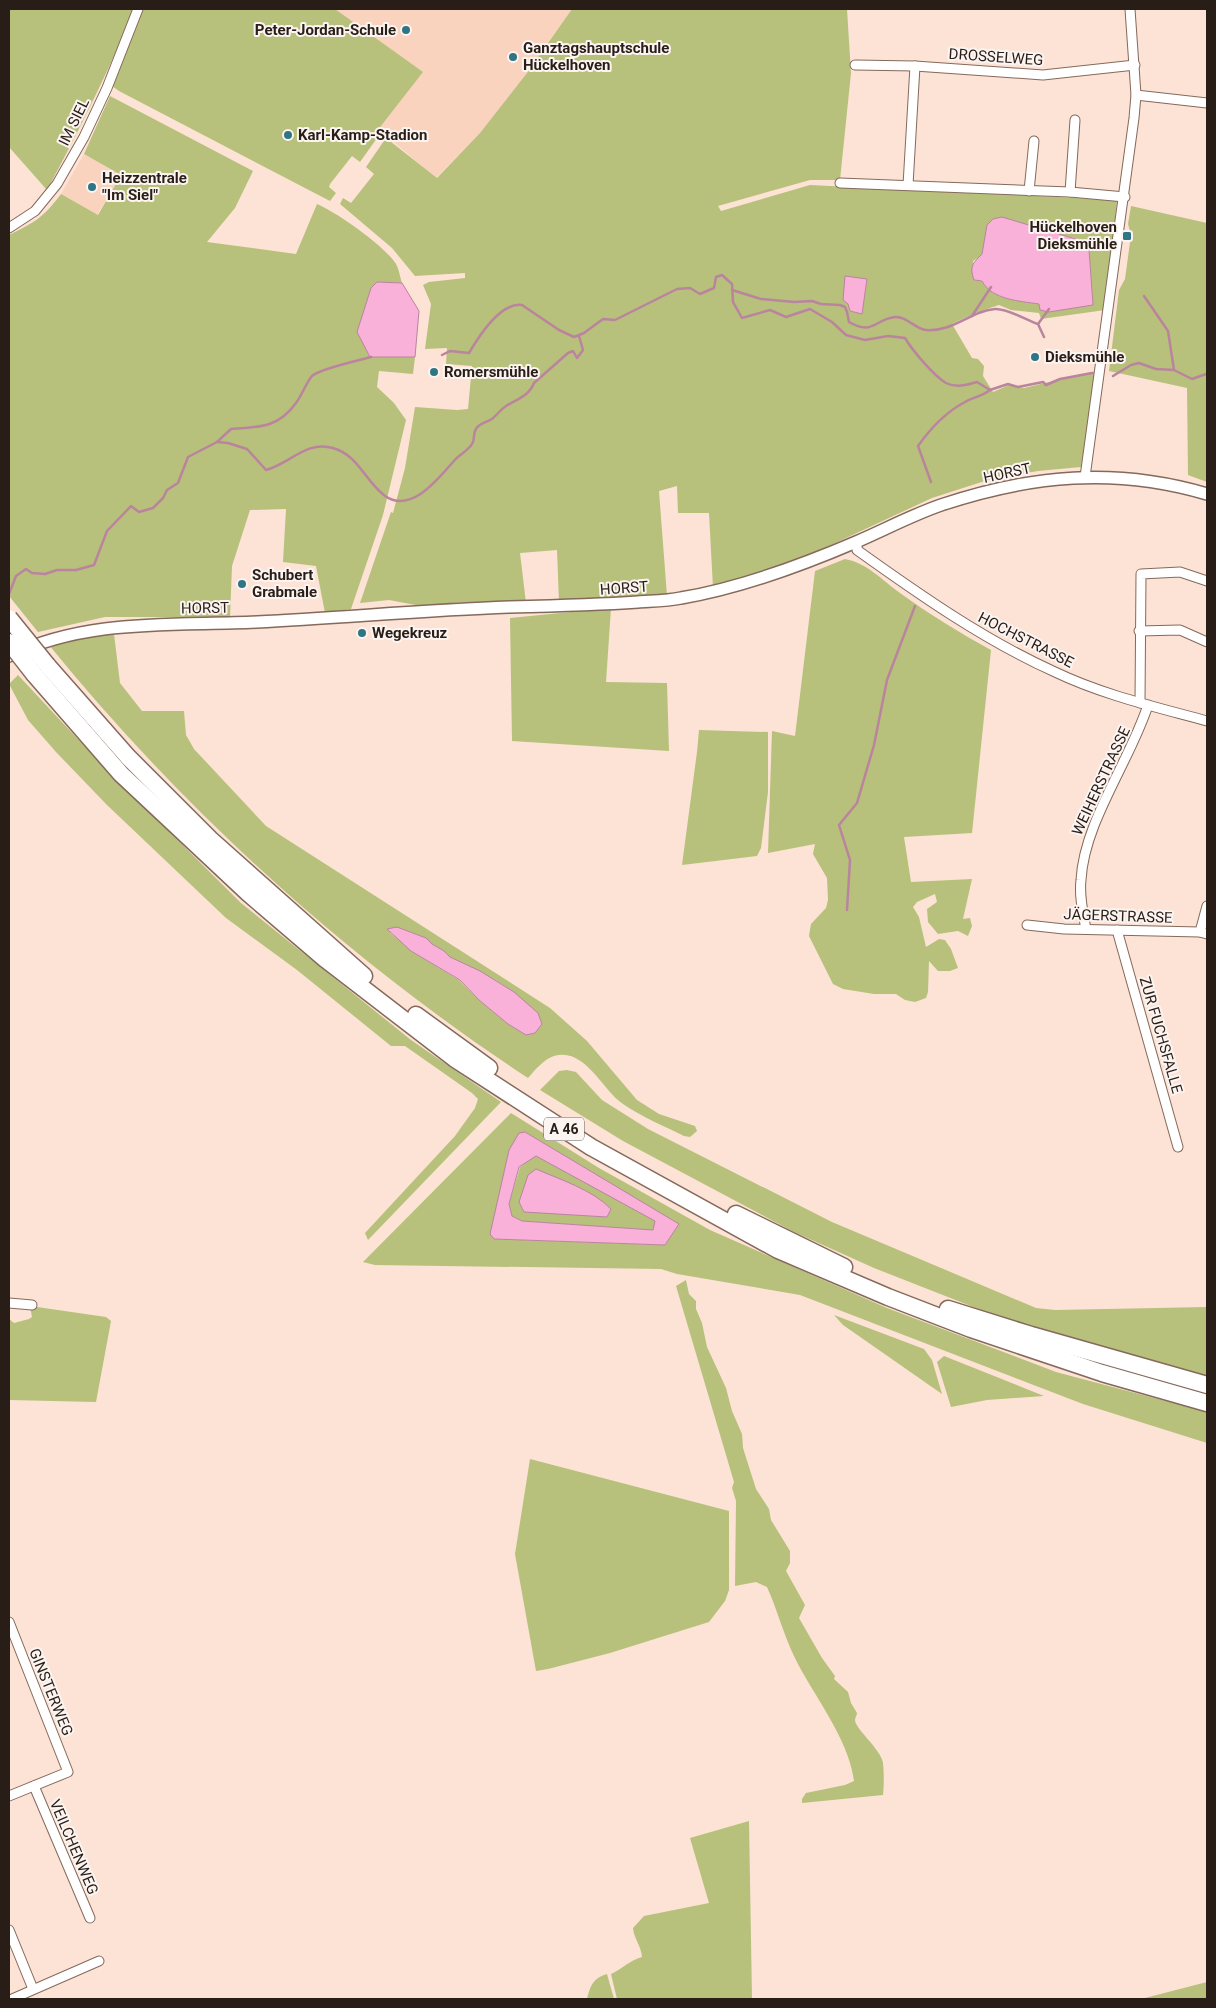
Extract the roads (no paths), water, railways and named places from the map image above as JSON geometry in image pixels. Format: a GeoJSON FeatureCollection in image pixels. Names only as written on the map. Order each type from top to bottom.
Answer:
{"type":"FeatureCollection","features":[{"type":"Feature","properties":{"kind":"highway","name":"A 46"},"geometry":{"type":"LineString","coordinates":[[9,618],[40,669],[121,774],[248,893],[325,959],[455,1059],[591,1147],[778,1250],[888,1297],[971,1329],[1102,1373],[1207,1403]]}},
{"type":"Feature","properties":{"kind":"highway","name":"A 46"},"geometry":{"type":"LineString","coordinates":[[16,645],[210,839],[369,980],[481,1063],[611,1147],[750,1222],[860,1274],[962,1314],[1207,1385]]}},
{"type":"Feature","properties":{"kind":"street","name":"IM SIEL"},"geometry":{"type":"LineString","coordinates":[[9,228],[35,211],[57,184],[84,137],[107,88],[138,9]]}},
{"type":"Feature","properties":{"kind":"street"},"geometry":{"type":"LineString","coordinates":[[1085,477],[1114,263],[1125,197],[1136,95],[1130,9]]}},
{"type":"Feature","properties":{"kind":"street","name":"DROSSELWEG"},"geometry":{"type":"LineString","coordinates":[[854,65],[915,66],[1043,75],[1135,65]]}},
{"type":"Feature","properties":{"kind":"street"},"geometry":{"type":"LineString","coordinates":[[908,185],[915,66]]}},
{"type":"Feature","properties":{"kind":"street"},"geometry":{"type":"LineString","coordinates":[[1136,95],[1207,103]]}},
{"type":"Feature","properties":{"kind":"street"},"geometry":{"type":"LineString","coordinates":[[1070,192],[1075,120]]}},
{"type":"Feature","properties":{"kind":"street"},"geometry":{"type":"LineString","coordinates":[[1029,191],[1034,141]]}},
{"type":"Feature","properties":{"kind":"street"},"geometry":{"type":"LineString","coordinates":[[840,183],[1070,192],[1125,197]]}},
{"type":"Feature","properties":{"kind":"street","name":"HORST"},"geometry":{"type":"LineString","coordinates":[[9,656],[16,645],[90,630],[129,625],[255,622],[399,612],[612,604],[679,599],[779,573],[939,506],[1019,484],[1056,478],[1110,477],[1175,485],[1207,494]]}},
{"type":"Feature","properties":{"kind":"street","name":"HOCHSTRASSE"},"geometry":{"type":"LineString","coordinates":[[856,542],[857,550],[936,606],[1007,648],[1055,673],[1144,704],[1207,720]]}},
{"type":"Feature","properties":{"kind":"street","name":"WEIHERSTRASSE"},"geometry":{"type":"LineString","coordinates":[[1086,929],[1080,894],[1086,845],[1140,730],[1144,704],[1139,631],[1141,574],[1180,572],[1207,581]]}},
{"type":"Feature","properties":{"kind":"street"},"geometry":{"type":"LineString","coordinates":[[1139,631],[1180,630],[1207,642]]}},
{"type":"Feature","properties":{"kind":"street"},"geometry":{"type":"LineString","coordinates":[[1204,933],[1207,906]]}},
{"type":"Feature","properties":{"kind":"street","name":"JÄGERSTRASSE"},"geometry":{"type":"LineString","coordinates":[[1027,925],[1204,933]]}},
{"type":"Feature","properties":{"kind":"street","name":"ZUR FUCHSFALLE"},"geometry":{"type":"LineString","coordinates":[[1117,930],[1178,1147]]}},
{"type":"Feature","properties":{"kind":"street"},"geometry":{"type":"LineString","coordinates":[[9,1303],[32,1306]]}},
{"type":"Feature","properties":{"kind":"street","name":"GINSTERWEG"},"geometry":{"type":"LineString","coordinates":[[9,1622],[68,1772],[34,1786]]}},
{"type":"Feature","properties":{"kind":"street"},"geometry":{"type":"LineString","coordinates":[[9,1796],[34,1786]]}},
{"type":"Feature","properties":{"kind":"street","name":"VEILCHENWEG"},"geometry":{"type":"LineString","coordinates":[[34,1786],[90,1918]]}},
{"type":"Feature","properties":{"kind":"street"},"geometry":{"type":"LineString","coordinates":[[9,1930],[33,1989]]}},
{"type":"Feature","properties":{"kind":"street"},"geometry":{"type":"LineString","coordinates":[[12,1999],[98,1961]]}},
{"type":"Feature","properties":{"kind":"waterway"},"geometry":{"type":"LineString","coordinates":[[442,355],[450,351],[469,353],[478,338],[498,314],[514,306],[522,305],[559,330],[574,337],[584,333],[603,319],[615,320],[677,289],[690,288],[700,294],[714,288],[716,277],[722,275],[732,284],[733,302],[742,318],[770,310],[786,317],[810,309],[832,322],[846,335],[865,340],[888,336],[905,338],[930,369],[941,380],[950,385],[962,386],[977,382],[990,390],[1008,384],[1018,387],[1043,382],[1046,385],[1060,379],[1092,373]]}},
{"type":"Feature","properties":{"kind":"waterway"},"geometry":{"type":"LineString","coordinates":[[972,316],[991,287]]}},
{"type":"Feature","properties":{"kind":"waterway"},"geometry":{"type":"LineString","coordinates":[[732,290],[761,299],[794,302],[812,301],[821,304],[840,305],[845,307],[849,322],[864,327],[874,326],[888,318],[899,317],[922,329],[936,330],[954,325],[978,313],[1000,309],[1038,324],[1044,337]]}},
{"type":"Feature","properties":{"kind":"waterway"},"geometry":{"type":"LineString","coordinates":[[1144,296],[1168,331],[1174,370]]}},
{"type":"Feature","properties":{"kind":"waterway"},"geometry":{"type":"LineString","coordinates":[[1038,324],[1049,309]]}},
{"type":"Feature","properties":{"kind":"waterway"},"geometry":{"type":"LineString","coordinates":[[217,442],[228,443],[247,449],[266,470],[315,447],[333,448],[349,456],[385,496],[404,501],[414,498],[432,485],[468,449],[473,442],[477,427],[492,419],[504,408],[526,394],[534,383],[568,353],[573,351],[577,358],[583,350],[579,336]]}},
{"type":"Feature","properties":{"kind":"waterway"},"geometry":{"type":"LineString","coordinates":[[9,594],[16,576],[26,569],[32,573],[45,574],[57,570],[76,570],[94,565],[107,531],[131,506],[139,512],[153,508],[163,498],[167,490],[178,483],[188,457],[217,442],[231,429],[268,425],[275,422],[296,403],[310,379],[316,373],[371,357]]}},
{"type":"Feature","properties":{"kind":"waterway"},"geometry":{"type":"LineString","coordinates":[[1113,376],[1131,365],[1139,363],[1156,369],[1174,370],[1192,379],[1206,374],[1207,376]]}},
{"type":"Feature","properties":{"kind":"waterway"},"geometry":{"type":"LineString","coordinates":[[931,482],[918,446],[933,427],[951,411],[968,400],[990,390]]}},
{"type":"Feature","properties":{"kind":"waterway"},"geometry":{"type":"LineString","coordinates":[[847,910],[850,860],[839,825],[857,803],[874,745],[887,680],[915,606]]}},
{"type":"Feature","properties":{"kind":"place","name":"Peter-Jordan-Schule"},"geometry":{"type":"Point","coordinates":[406,30]}},
{"type":"Feature","properties":{"kind":"place","name":"Ganztagshauptschule Hückelhoven"},"geometry":{"type":"Point","coordinates":[513,57]}},
{"type":"Feature","properties":{"kind":"place","name":"Karl-Kamp-Stadion"},"geometry":{"type":"Point","coordinates":[288,135]}},
{"type":"Feature","properties":{"kind":"place","name":"Heizzentrale \"Im Siel\""},"geometry":{"type":"Point","coordinates":[92,187]}},
{"type":"Feature","properties":{"kind":"place","name":"Hückelhoven Dieksmühle"},"geometry":{"type":"Point","coordinates":[1127,236]}},
{"type":"Feature","properties":{"kind":"place","name":"Dieksmühle"},"geometry":{"type":"Point","coordinates":[1035,357]}},
{"type":"Feature","properties":{"kind":"place","name":"Romersmühle"},"geometry":{"type":"Point","coordinates":[434,372]}},
{"type":"Feature","properties":{"kind":"place","name":"Schubert Grabmale"},"geometry":{"type":"Point","coordinates":[242,584]}},
{"type":"Feature","properties":{"kind":"place","name":"Wegekreuz"},"geometry":{"type":"Point","coordinates":[362,633]}}]}
